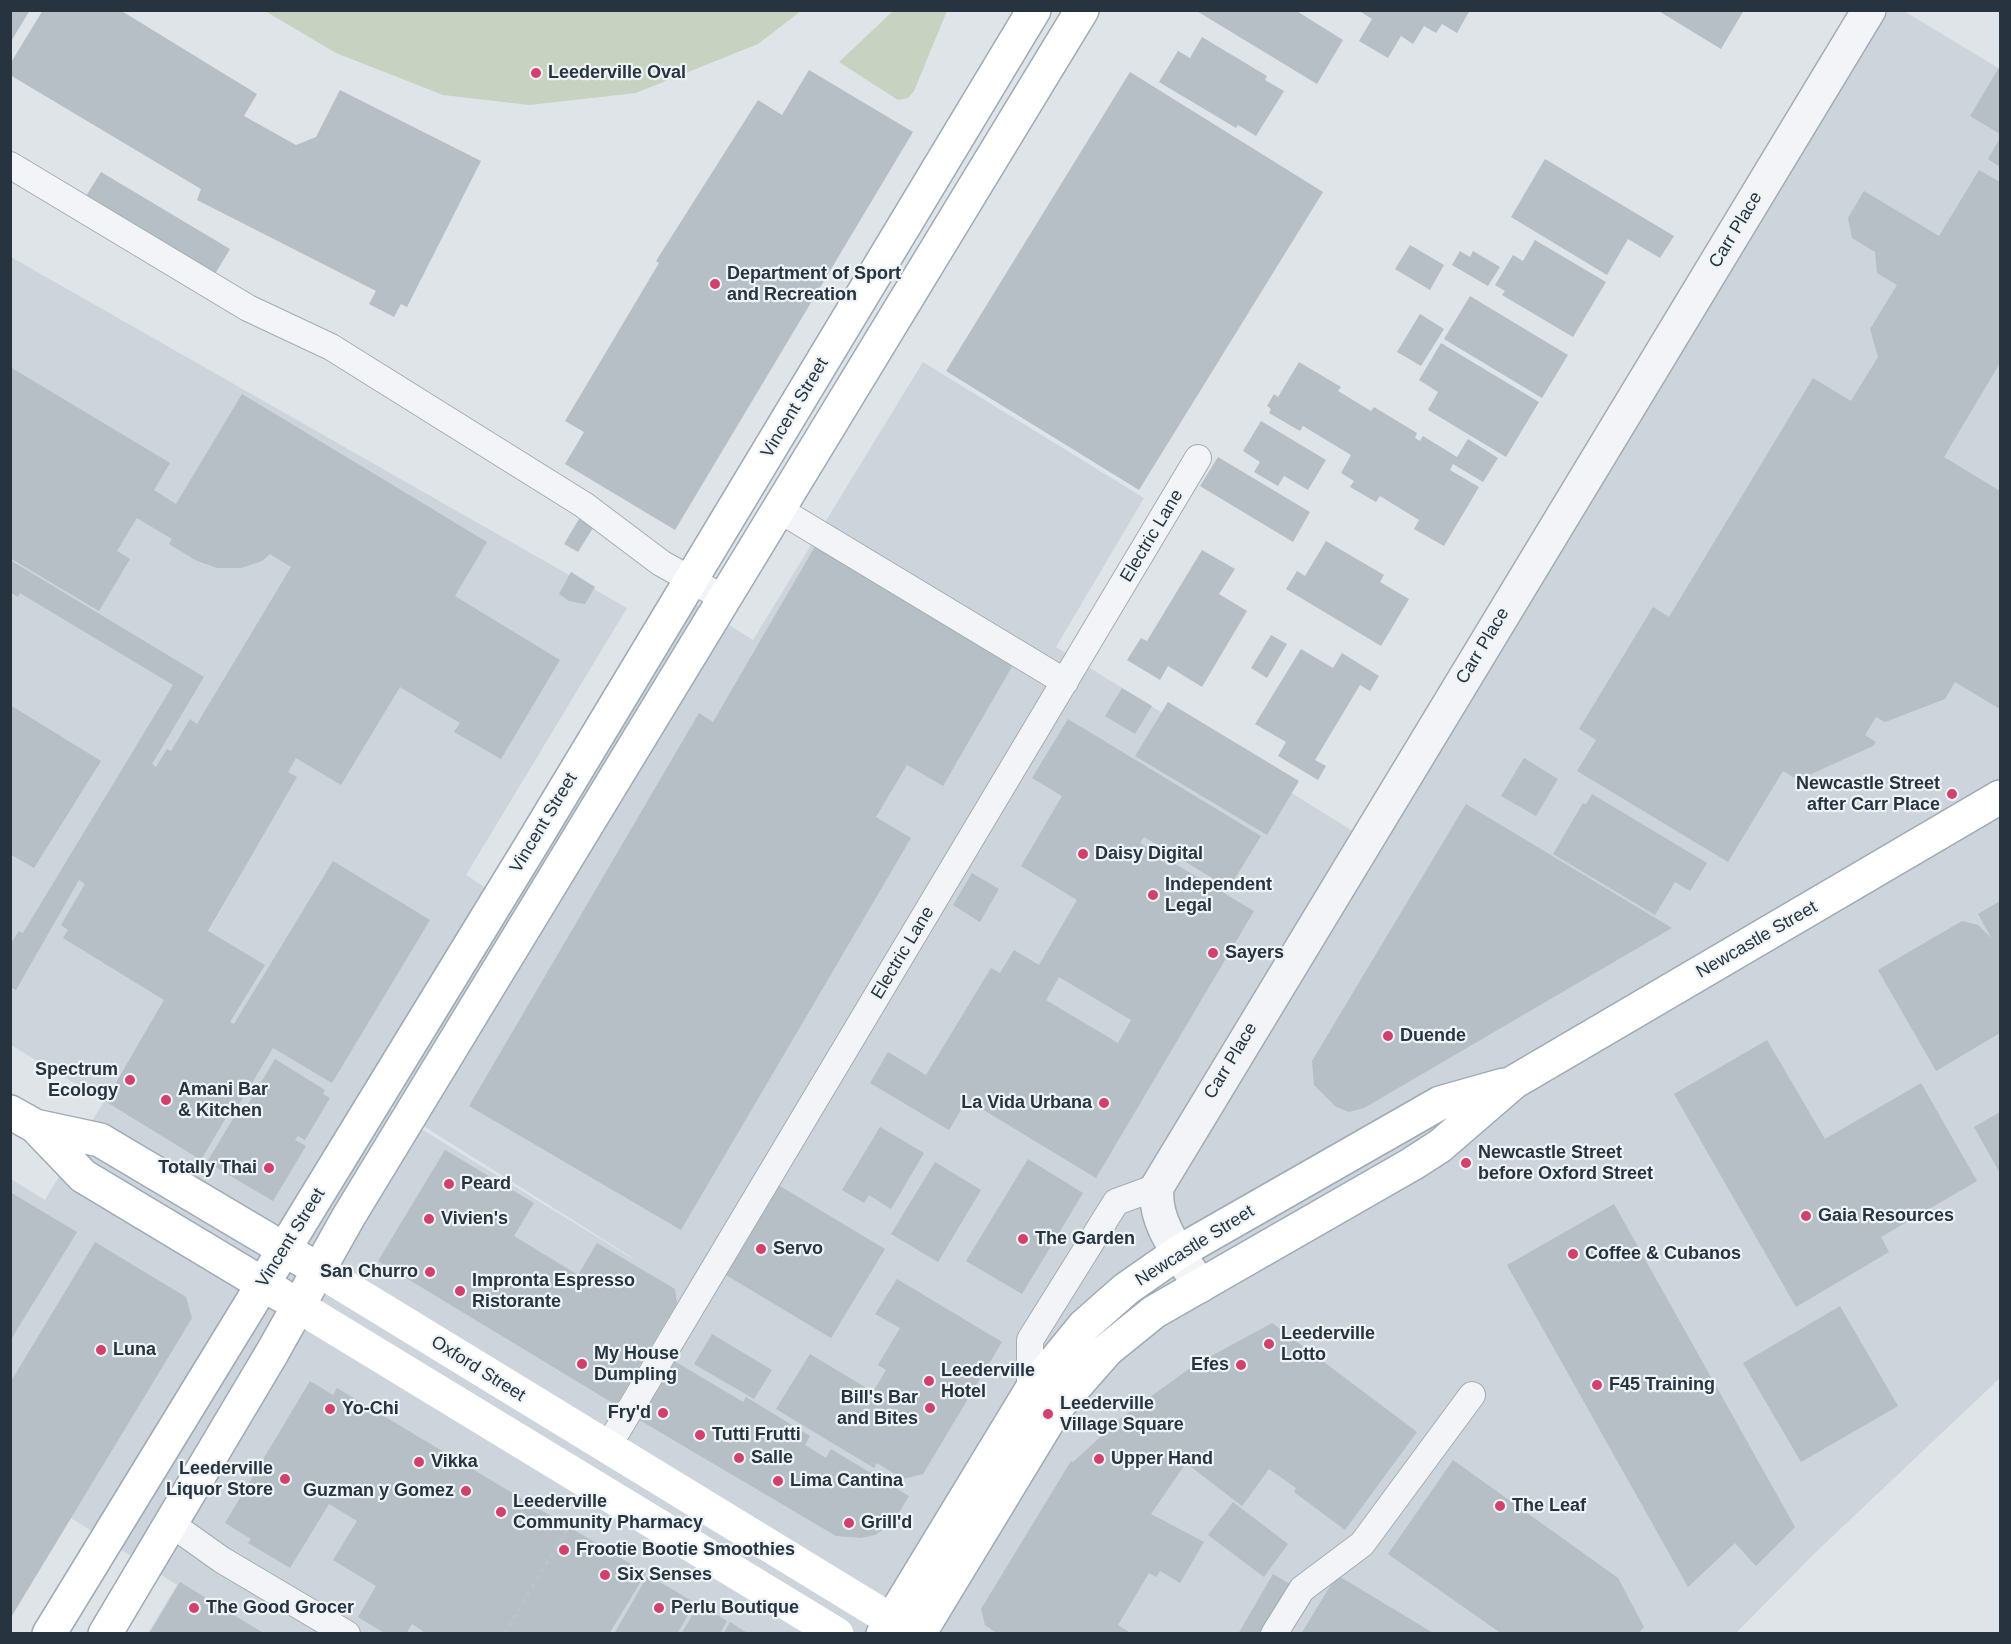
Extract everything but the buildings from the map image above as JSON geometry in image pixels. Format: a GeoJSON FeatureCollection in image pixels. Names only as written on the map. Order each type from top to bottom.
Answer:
{"type":"FeatureCollection","features":[{"type":"Feature","properties":{"kind":"main road","name":"Vincent Street"},"geometry":{"type":"LineString","coordinates":[[48,1634],[691,580],[1034,10]]}},
{"type":"Feature","properties":{"kind":"main road","name":"Vincent Street"},"geometry":{"type":"LineString","coordinates":[[105,1634],[349,1216],[1082,10]]}},
{"type":"Feature","properties":{"kind":"main road","name":"Newcastle Street"},"geometry":{"type":"LineString","coordinates":[[902,1630],[1056,1408],[1107,1350],[1154,1312],[1440,1146],[1514,1082],[2001,797]]}},
{"type":"Feature","properties":{"kind":"main road","name":"Newcastle Street"},"geometry":{"type":"LineString","coordinates":[[902,1630],[1030,1392],[1084,1326],[1126,1289],[1179,1252],[1440,1103],[1514,1082]]}},
{"type":"Feature","properties":{"kind":"main road","name":"Oxford Street"},"geometry":{"type":"LineString","coordinates":[[22,1119],[100,1140],[284,1249],[902,1630]]}},
{"type":"Feature","properties":{"kind":"main road","name":"Oxford Street"},"geometry":{"type":"LineString","coordinates":[[22,1119],[83,1176],[837,1634]]}},
{"type":"Feature","properties":{"kind":"street","name":"Carr Place"},"geometry":{"type":"LineString","coordinates":[[1157,1187],[1869,10]]}},
{"type":"Feature","properties":{"kind":"street"},"geometry":{"type":"LineString","coordinates":[[1157,1187],[1155,1204],[1164,1228],[1200,1286]]}},
{"type":"Feature","properties":{"kind":"lane"},"geometry":{"type":"LineString","coordinates":[[10,165],[248,308],[331,347],[584,505],[661,563],[724,600]]}},
{"type":"Feature","properties":{"kind":"lane","name":"Electric Lane"},"geometry":{"type":"LineString","coordinates":[[607,1448],[1198,458]]}},
{"type":"Feature","properties":{"kind":"lane"},"geometry":{"type":"LineString","coordinates":[[778,508],[1065,682]]}},
{"type":"Feature","properties":{"kind":"lane"},"geometry":{"type":"LineString","coordinates":[[1030,1392],[1030,1340],[1085,1251],[1116,1202],[1157,1187]]}},
{"type":"Feature","properties":{"kind":"lane"},"geometry":{"type":"LineString","coordinates":[[1274,1634],[1302,1589],[1362,1544],[1472,1395]]}},
{"type":"Feature","properties":{"kind":"lane"},"geometry":{"type":"LineString","coordinates":[[170,1523],[222,1560],[347,1634]]}},
{"type":"Feature","properties":{"kind":"path"},"geometry":{"type":"LineString","coordinates":[[504,1634],[568,1527]]}},
{"type":"Feature","properties":{"kind":"shaded area"},"geometry":{"type":"Polygon","coordinates":[[[1862,11],[1904,11],[2000,69],[2000,1378],[1817,1551],[1736,1633],[148,1633],[177,1585],[11,1480],[11,1179],[45,1200],[104,1101],[11,1045],[11,257],[627,608],[466,875],[511,904],[694,603],[753,640],[923,362],[1144,498],[1056,647],[1356,833],[1862,11]],[[237,883],[105,1099],[105,1100],[109,1098],[237,883]],[[390,1105],[392,1111],[633,1259],[633,1258],[390,1105]]]}},
{"type":"Feature","properties":{"kind":"green space"},"geometry":{"type":"Polygon","coordinates":[[[894,10],[947,11],[914,91],[908,98],[898,100],[839,62],[894,10]]]}},
{"type":"Feature","properties":{"kind":"green space","name":"Leederville Oval"},"geometry":{"type":"Polygon","coordinates":[[[265,11],[801,11],[758,44],[636,93],[529,105],[443,95],[336,53],[265,11]]]}},
{"type":"Feature","properties":{"kind":"place","name":"Leederville Oval"},"geometry":{"type":"Point","coordinates":[536,73]}},
{"type":"Feature","properties":{"kind":"place","name":"Department of Sport and Recreation"},"geometry":{"type":"Point","coordinates":[715,284]}},
{"type":"Feature","properties":{"kind":"place","name":"Newcastle Street after Carr Place"},"geometry":{"type":"Point","coordinates":[1952,794]}},
{"type":"Feature","properties":{"kind":"place","name":"Daisy Digital"},"geometry":{"type":"Point","coordinates":[1083,854]}},
{"type":"Feature","properties":{"kind":"place","name":"Independent Legal"},"geometry":{"type":"Point","coordinates":[1153,895]}},
{"type":"Feature","properties":{"kind":"place","name":"Sayers"},"geometry":{"type":"Point","coordinates":[1213,953]}},
{"type":"Feature","properties":{"kind":"place","name":"Duende"},"geometry":{"type":"Point","coordinates":[1388,1036]}},
{"type":"Feature","properties":{"kind":"place","name":"Spectrum Ecology"},"geometry":{"type":"Point","coordinates":[130,1080]}},
{"type":"Feature","properties":{"kind":"place","name":"Amani Bar & Kitchen"},"geometry":{"type":"Point","coordinates":[166,1100]}},
{"type":"Feature","properties":{"kind":"place","name":"La Vida Urbana"},"geometry":{"type":"Point","coordinates":[1104,1103]}},
{"type":"Feature","properties":{"kind":"place","name":"Newcastle Street before Oxford Street"},"geometry":{"type":"Point","coordinates":[1466,1163]}},
{"type":"Feature","properties":{"kind":"place","name":"Totally Thai"},"geometry":{"type":"Point","coordinates":[269,1168]}},
{"type":"Feature","properties":{"kind":"place","name":"Peard"},"geometry":{"type":"Point","coordinates":[449,1184]}},
{"type":"Feature","properties":{"kind":"place","name":"Gaia Resources"},"geometry":{"type":"Point","coordinates":[1806,1216]}},
{"type":"Feature","properties":{"kind":"place","name":"Vivien's"},"geometry":{"type":"Point","coordinates":[429,1219]}},
{"type":"Feature","properties":{"kind":"place","name":"The Garden"},"geometry":{"type":"Point","coordinates":[1023,1239]}},
{"type":"Feature","properties":{"kind":"place","name":"Servo"},"geometry":{"type":"Point","coordinates":[761,1249]}},
{"type":"Feature","properties":{"kind":"place","name":"Coffee & Cubanos"},"geometry":{"type":"Point","coordinates":[1573,1254]}},
{"type":"Feature","properties":{"kind":"place","name":"San Churro"},"geometry":{"type":"Point","coordinates":[430,1272]}},
{"type":"Feature","properties":{"kind":"place","name":"Impronta Espresso Ristorante"},"geometry":{"type":"Point","coordinates":[460,1291]}},
{"type":"Feature","properties":{"kind":"place","name":"Leederville Lotto"},"geometry":{"type":"Point","coordinates":[1269,1344]}},
{"type":"Feature","properties":{"kind":"place","name":"Luna"},"geometry":{"type":"Point","coordinates":[101,1350]}},
{"type":"Feature","properties":{"kind":"place","name":"My House Dumpling"},"geometry":{"type":"Point","coordinates":[582,1364]}},
{"type":"Feature","properties":{"kind":"place","name":"Efes"},"geometry":{"type":"Point","coordinates":[1241,1365]}},
{"type":"Feature","properties":{"kind":"place","name":"Leederville Hotel"},"geometry":{"type":"Point","coordinates":[929,1381]}},
{"type":"Feature","properties":{"kind":"place","name":"F45 Training"},"geometry":{"type":"Point","coordinates":[1597,1385]}},
{"type":"Feature","properties":{"kind":"place","name":"Bill's Bar and Bites"},"geometry":{"type":"Point","coordinates":[930,1408]}},
{"type":"Feature","properties":{"kind":"place","name":"Yo-Chi"},"geometry":{"type":"Point","coordinates":[330,1409]}},
{"type":"Feature","properties":{"kind":"place","name":"Fry'd"},"geometry":{"type":"Point","coordinates":[663,1413]}},
{"type":"Feature","properties":{"kind":"place","name":"Leederville Village Square"},"geometry":{"type":"Point","coordinates":[1048,1414]}},
{"type":"Feature","properties":{"kind":"place","name":"Tutti Frutti"},"geometry":{"type":"Point","coordinates":[700,1435]}},
{"type":"Feature","properties":{"kind":"place","name":"Salle"},"geometry":{"type":"Point","coordinates":[739,1458]}},
{"type":"Feature","properties":{"kind":"place","name":"Upper Hand"},"geometry":{"type":"Point","coordinates":[1099,1459]}},
{"type":"Feature","properties":{"kind":"place","name":"Vikka"},"geometry":{"type":"Point","coordinates":[419,1462]}},
{"type":"Feature","properties":{"kind":"place","name":"Leederville Liquor Store"},"geometry":{"type":"Point","coordinates":[285,1479]}},
{"type":"Feature","properties":{"kind":"place","name":"Lima Cantina"},"geometry":{"type":"Point","coordinates":[778,1481]}},
{"type":"Feature","properties":{"kind":"place","name":"Guzman y Gomez"},"geometry":{"type":"Point","coordinates":[466,1491]}},
{"type":"Feature","properties":{"kind":"place","name":"The Leaf"},"geometry":{"type":"Point","coordinates":[1500,1506]}},
{"type":"Feature","properties":{"kind":"place","name":"Leederville Community Pharmacy"},"geometry":{"type":"Point","coordinates":[501,1512]}},
{"type":"Feature","properties":{"kind":"place","name":"Grill'd"},"geometry":{"type":"Point","coordinates":[849,1523]}},
{"type":"Feature","properties":{"kind":"place","name":"Frootie Bootie Smoothies"},"geometry":{"type":"Point","coordinates":[564,1550]}},
{"type":"Feature","properties":{"kind":"place","name":"Six Senses"},"geometry":{"type":"Point","coordinates":[605,1575]}},
{"type":"Feature","properties":{"kind":"place","name":"The Good Grocer"},"geometry":{"type":"Point","coordinates":[194,1608]}},
{"type":"Feature","properties":{"kind":"place","name":"Perlu Boutique"},"geometry":{"type":"Point","coordinates":[659,1608]}}]}
